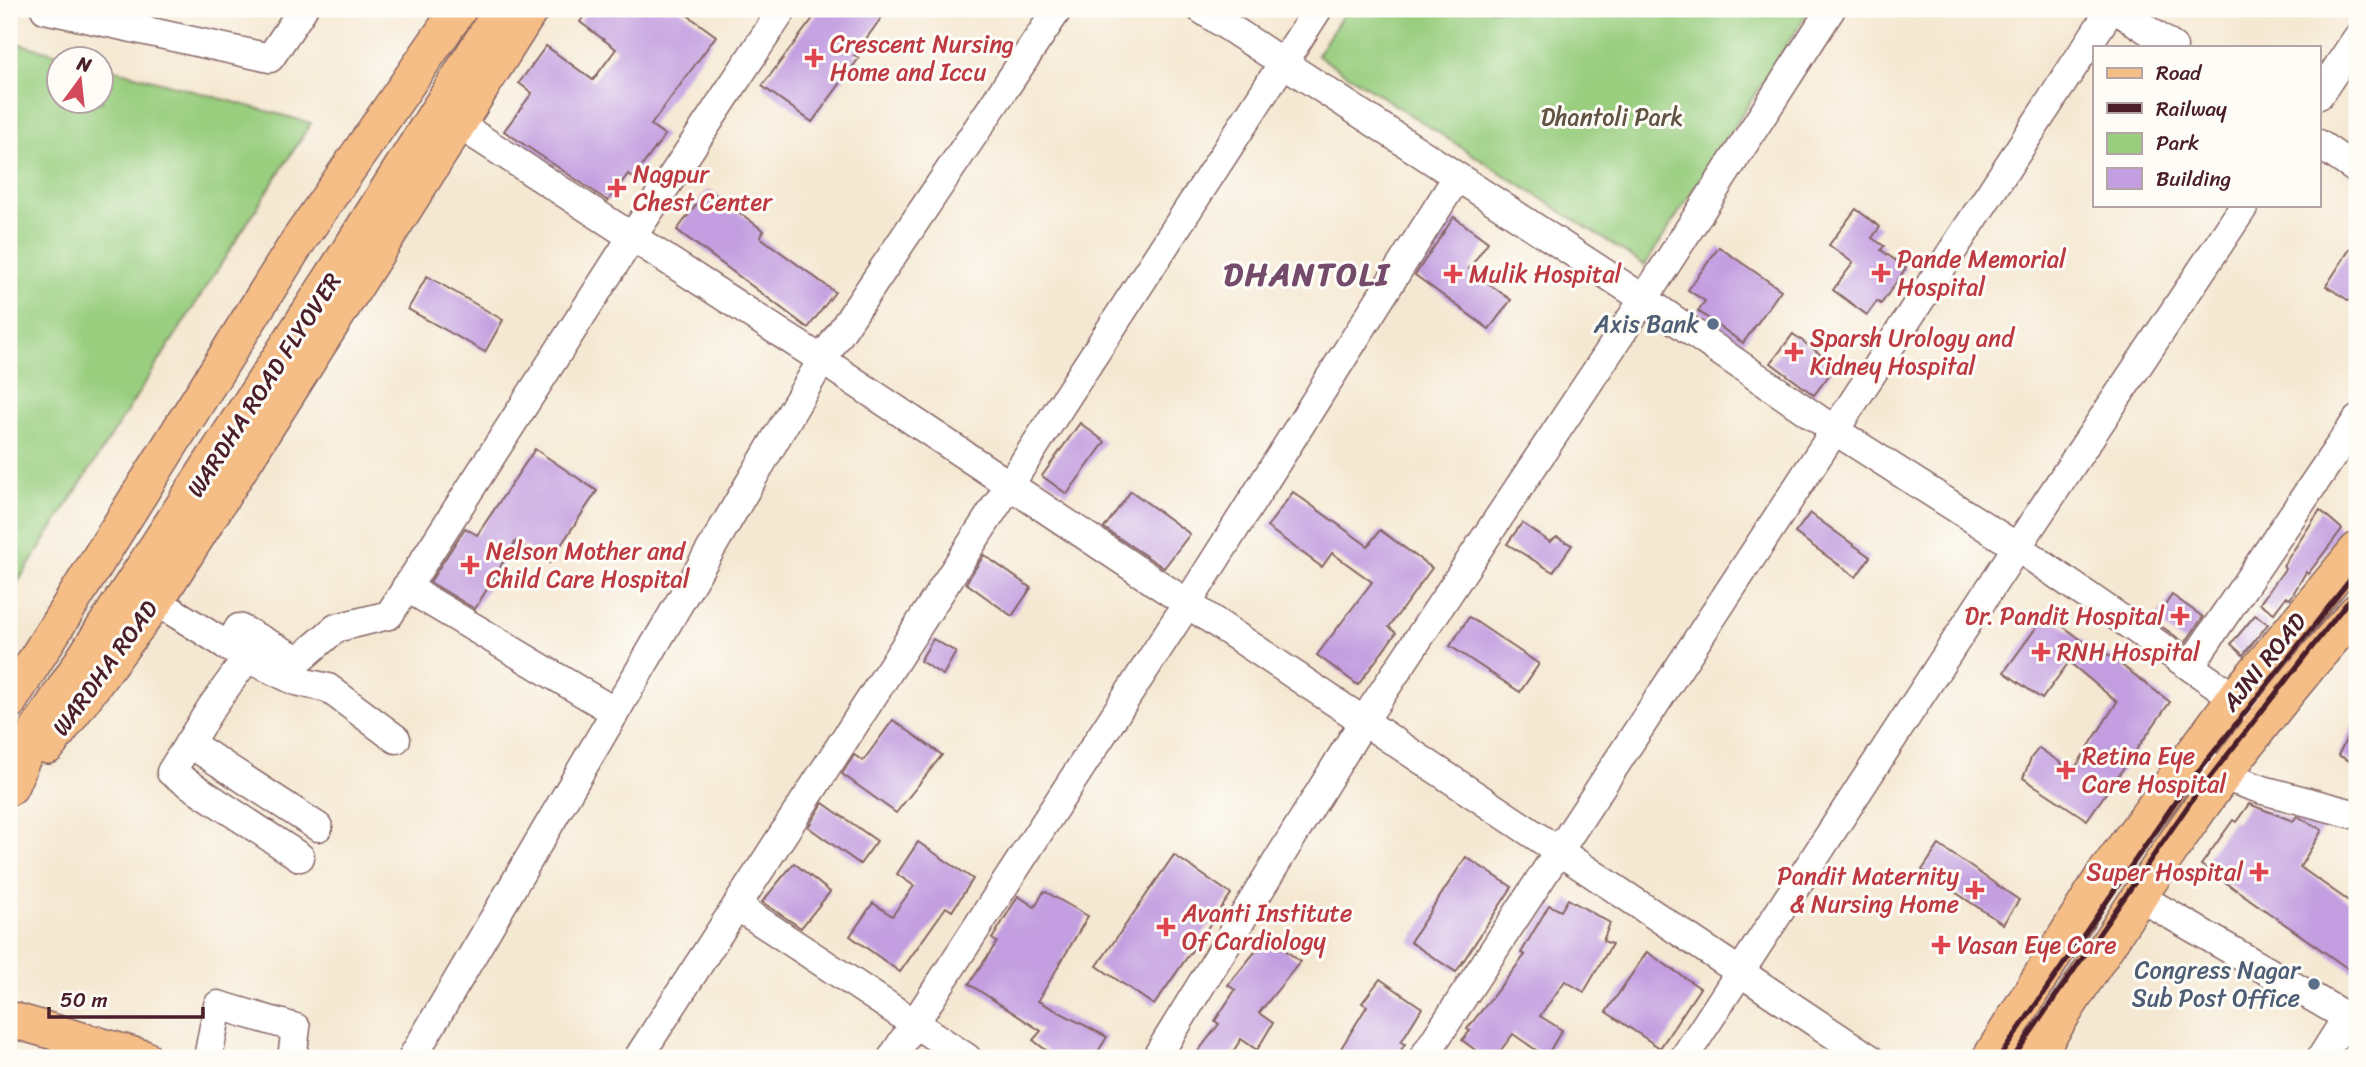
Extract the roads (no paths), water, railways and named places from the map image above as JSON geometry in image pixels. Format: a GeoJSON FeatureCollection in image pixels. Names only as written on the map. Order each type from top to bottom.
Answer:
{"type":"FeatureCollection","features":[{"type":"Feature","properties":{"kind":"highway","name":"WARDHA ROAD FLYOVER"},"geometry":{"type":"LineString","coordinates":[[13,760],[29,713],[181,485],[483,9]]}},
{"type":"Feature","properties":{"kind":"highway","name":"WARDHA ROAD FLYOVER"},"geometry":{"type":"LineString","coordinates":[[13,760],[354,246],[503,9]]}},
{"type":"Feature","properties":{"kind":"main road"},"geometry":{"type":"LineString","coordinates":[[9,702],[297,243],[459,9]]}},
{"type":"Feature","properties":{"kind":"main road","name":"WARDHA ROAD"},"geometry":{"type":"LineString","coordinates":[[9,799],[156,601],[531,9]]}},
{"type":"Feature","properties":{"kind":"main road","name":"AJNI ROAD"},"geometry":{"type":"LineString","coordinates":[[1990,1058],[2103,876],[2235,697],[2357,550]]}},
{"type":"Feature","properties":{"kind":"main road"},"geometry":{"type":"LineString","coordinates":[[2035,1058],[2137,896],[2223,776],[2322,649],[2357,611]]}},
{"type":"Feature","properties":{"kind":"main road"},"geometry":{"type":"LineString","coordinates":[[9,1019],[71,1052]]}},
{"type":"Feature","properties":{"kind":"main road"},"geometry":{"type":"LineString","coordinates":[[9,1043],[144,1058]]}},
{"type":"Feature","properties":{"kind":"street"},"geometry":{"type":"LineString","coordinates":[[44,9],[270,58],[303,9]]}},
{"type":"Feature","properties":{"kind":"street"},"geometry":{"type":"LineString","coordinates":[[300,857],[171,772],[237,653],[239,628],[299,660],[336,628],[389,615],[632,237],[783,9]]}},
{"type":"Feature","properties":{"kind":"street"},"geometry":{"type":"LineString","coordinates":[[412,1058],[822,360],[1058,9]]}},
{"type":"Feature","properties":{"kind":"street"},"geometry":{"type":"LineString","coordinates":[[1201,9],[1644,299],[1834,430],[2017,547],[2267,720]]}},
{"type":"Feature","properties":{"kind":"street"},"geometry":{"type":"LineString","coordinates":[[638,1058],[1318,9]]}},
{"type":"Feature","properties":{"kind":"street"},"geometry":{"type":"LineString","coordinates":[[1156,1058],[1363,722],[1644,299],[1831,9]]}},
{"type":"Feature","properties":{"kind":"street"},"geometry":{"type":"LineString","coordinates":[[1423,1058],[2113,9],[2172,46]]}},
{"type":"Feature","properties":{"kind":"street"},"geometry":{"type":"LineString","coordinates":[[2320,94],[2357,38]]}},
{"type":"Feature","properties":{"kind":"street"},"geometry":{"type":"LineString","coordinates":[[458,124],[822,360],[1869,1058]]}},
{"type":"Feature","properties":{"kind":"street"},"geometry":{"type":"LineString","coordinates":[[2320,145],[2357,170]]}},
{"type":"Feature","properties":{"kind":"street"},"geometry":{"type":"LineString","coordinates":[[892,1058],[1187,604],[1457,177]]}},
{"type":"Feature","properties":{"kind":"street"},"geometry":{"type":"LineString","coordinates":[[1684,1058],[2017,547],[2244,206]]}},
{"type":"Feature","properties":{"kind":"street"},"geometry":{"type":"LineString","coordinates":[[2190,666],[2357,420]]}},
{"type":"Feature","properties":{"kind":"street"},"geometry":{"type":"LineString","coordinates":[[406,587],[615,712]]}},
{"type":"Feature","properties":{"kind":"street"},"geometry":{"type":"LineString","coordinates":[[156,601],[237,653],[296,681],[328,688],[396,739]]}},
{"type":"Feature","properties":{"kind":"street"},"geometry":{"type":"LineString","coordinates":[[189,743],[318,827]]}},
{"type":"Feature","properties":{"kind":"street"},"geometry":{"type":"LineString","coordinates":[[2193,753],[2223,776],[2263,790],[2357,815]]}},
{"type":"Feature","properties":{"kind":"street"},"geometry":{"type":"LineString","coordinates":[[2137,896],[2352,1020],[2321,1058]]}},
{"type":"Feature","properties":{"kind":"street"},"geometry":{"type":"LineString","coordinates":[[737,906],[967,1058]]}},
{"type":"Feature","properties":{"kind":"street"},"geometry":{"type":"LineString","coordinates":[[208,1058],[218,1006],[296,1028],[292,1058]]}},
{"type":"Feature","properties":{"kind":"railway"},"geometry":{"type":"LineString","coordinates":[[1999,1058],[2182,792],[2357,571]]}},
{"type":"Feature","properties":{"kind":"railway"},"geometry":{"type":"LineString","coordinates":[[2013,1058],[2192,800],[2357,590]]}},
{"type":"Feature","properties":{"kind":"place","name":"Crescent Nursing Home and Iccu"},"geometry":{"type":"Point","coordinates":[814,58]}},
{"type":"Feature","properties":{"kind":"place","name":"Nagpur Chest Center"},"geometry":{"type":"Point","coordinates":[617,188]}},
{"type":"Feature","properties":{"kind":"place","name":"Pande Memorial Hospital"},"geometry":{"type":"Point","coordinates":[1881,273]}},
{"type":"Feature","properties":{"kind":"place","name":"Mulik Hospital"},"geometry":{"type":"Point","coordinates":[1453,274]}},
{"type":"Feature","properties":{"kind":"place","name":"Axis Bank"},"geometry":{"type":"Point","coordinates":[1713,324]}},
{"type":"Feature","properties":{"kind":"place","name":"Sparsh Urology and Kidney Hospital"},"geometry":{"type":"Point","coordinates":[1794,352]}},
{"type":"Feature","properties":{"kind":"place","name":"Nelson Mother and Child Care Hospital"},"geometry":{"type":"Point","coordinates":[470,565]}},
{"type":"Feature","properties":{"kind":"place","name":"Dr. Pandit Hospital"},"geometry":{"type":"Point","coordinates":[2180,616]}},
{"type":"Feature","properties":{"kind":"place","name":"RNH Hospital"},"geometry":{"type":"Point","coordinates":[2041,652]}},
{"type":"Feature","properties":{"kind":"place","name":"Retina Eye Care Hospital"},"geometry":{"type":"Point","coordinates":[2066,770]}},
{"type":"Feature","properties":{"kind":"place","name":"Super Hospital"},"geometry":{"type":"Point","coordinates":[2259,872]}},
{"type":"Feature","properties":{"kind":"place","name":"Pandit Maternity & Nursing Home"},"geometry":{"type":"Point","coordinates":[1975,890]}},
{"type":"Feature","properties":{"kind":"place","name":"Avanti Institute Of Cardiology"},"geometry":{"type":"Point","coordinates":[1166,927]}},
{"type":"Feature","properties":{"kind":"place","name":"Vasan Eye Care"},"geometry":{"type":"Point","coordinates":[1941,945]}},
{"type":"Feature","properties":{"kind":"place","name":"Congress Nagar Sub Post Office"},"geometry":{"type":"Point","coordinates":[2314,984]}},
{"type":"Feature","properties":{"kind":"district","name":"DHANTOLI"},"geometry":{"type":"Point","coordinates":[1307,274]}},
{"type":"Feature","properties":{"kind":"park label","name":"Dhantoli Park"},"geometry":{"type":"Point","coordinates":[1612,117]}}]}
